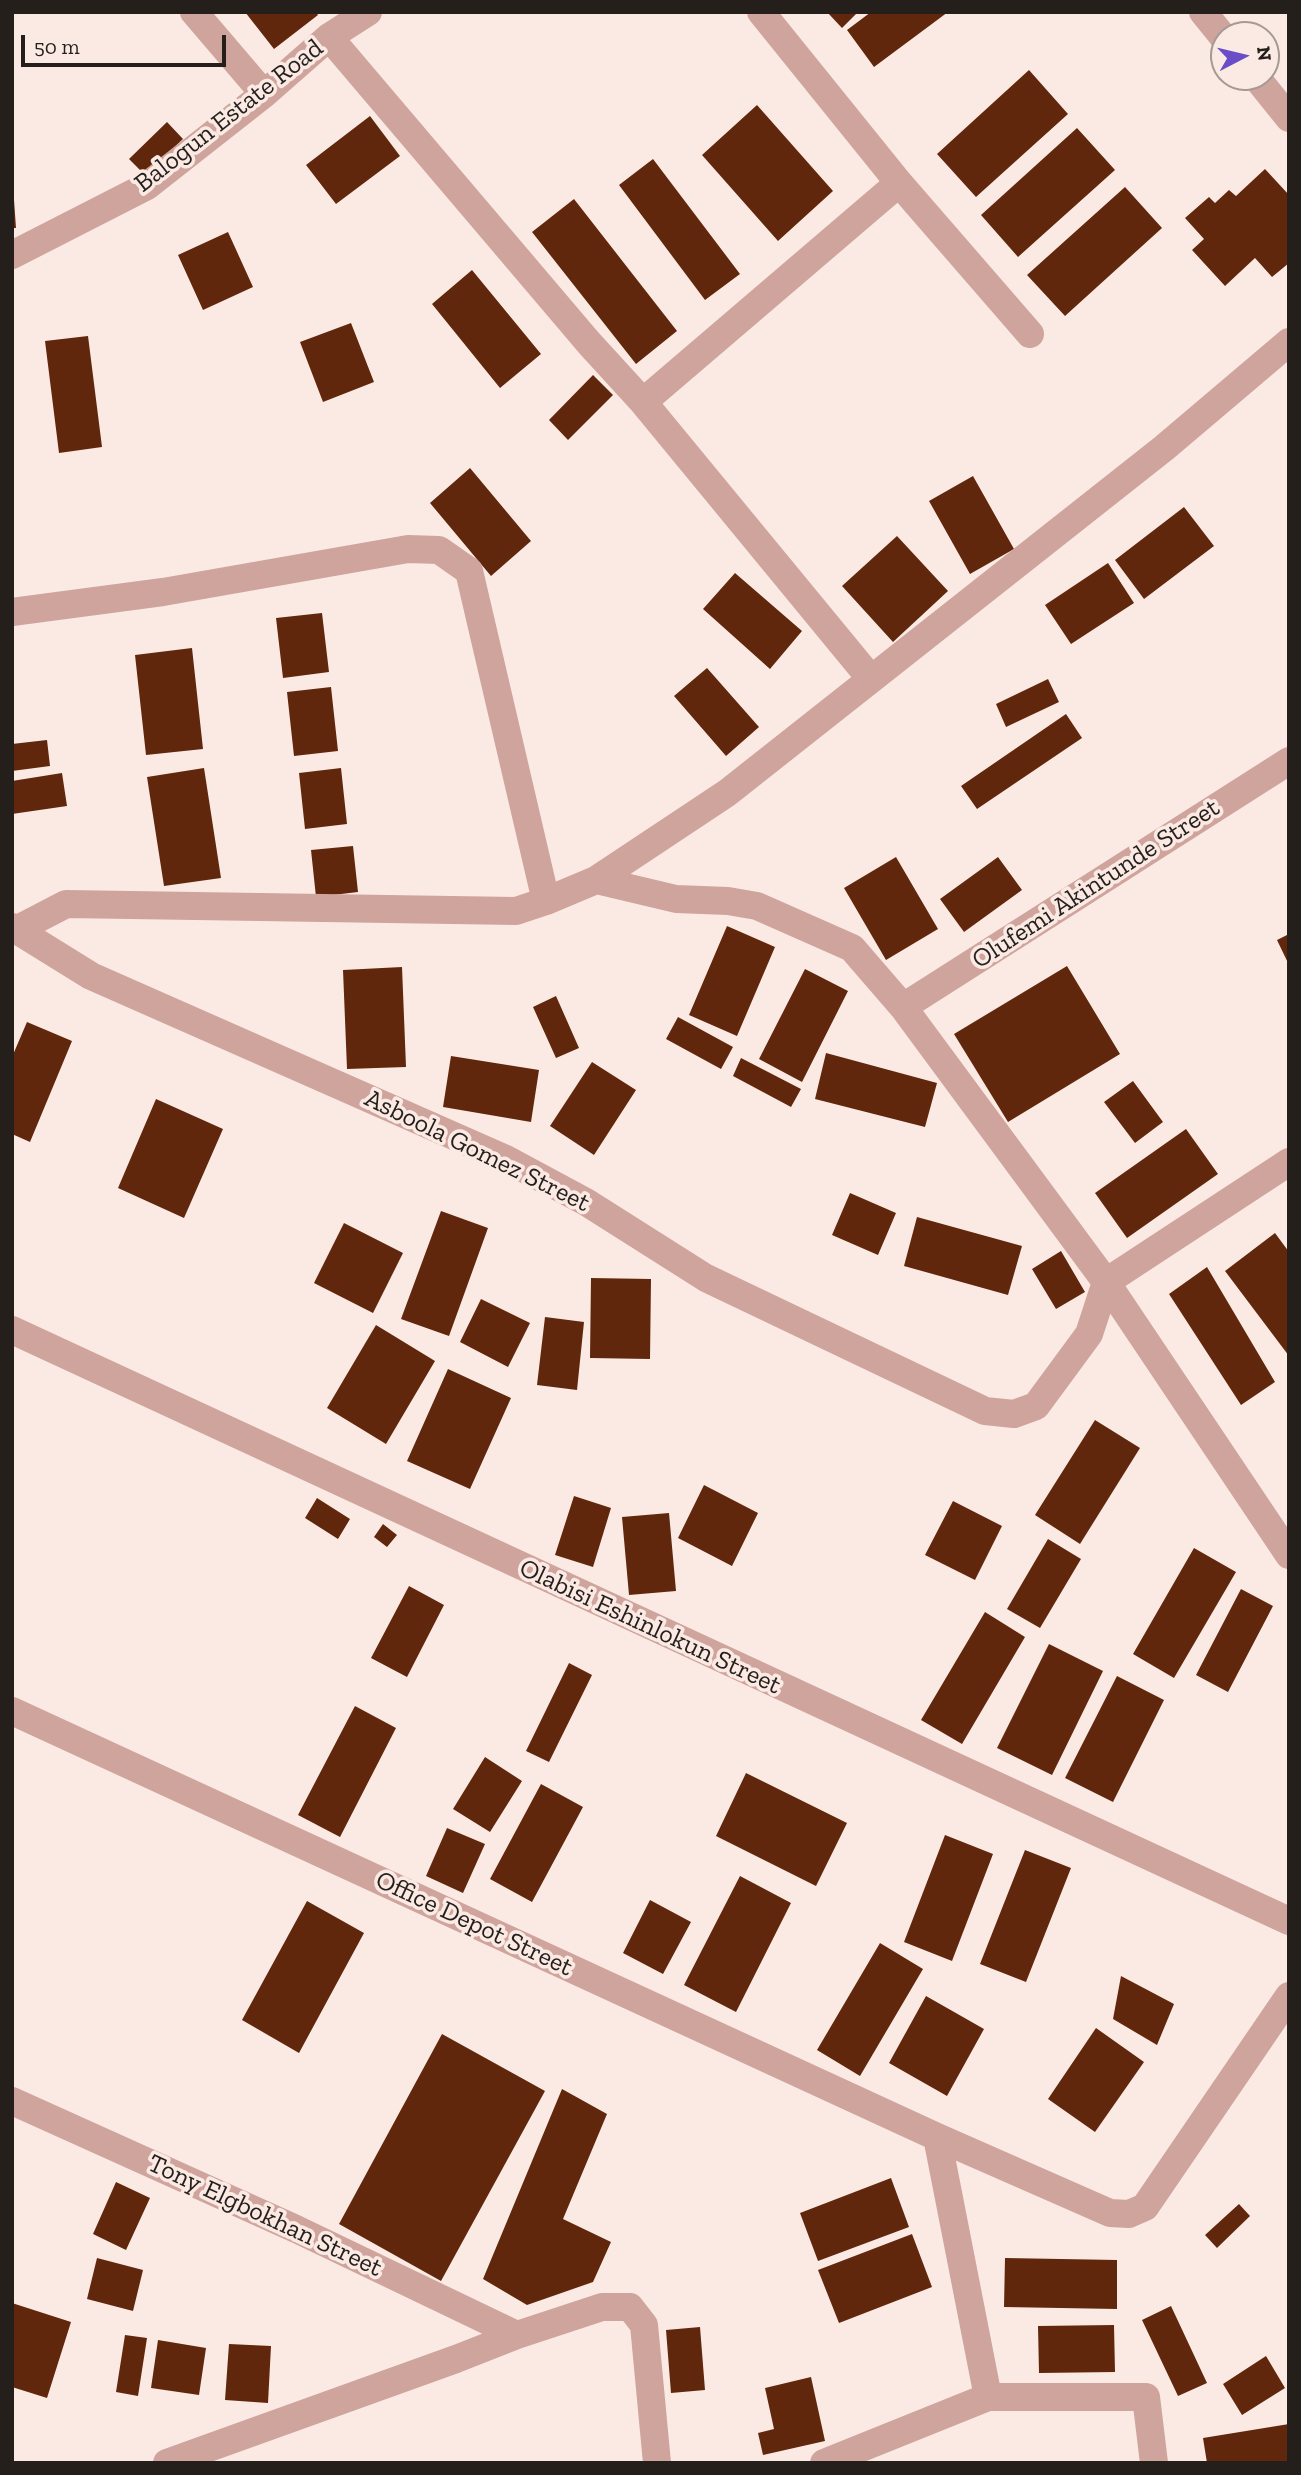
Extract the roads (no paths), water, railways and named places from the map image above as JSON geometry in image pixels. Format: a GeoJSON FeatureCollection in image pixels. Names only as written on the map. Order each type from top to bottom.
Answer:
{"type":"FeatureCollection","features":[{"type":"Feature","properties":{"kind":"street"},"geometry":{"type":"LineString","coordinates":[[194,12],[264,94]]}},
{"type":"Feature","properties":{"kind":"street","name":"Balogun Estate Road"},"geometry":{"type":"LineString","coordinates":[[12,255],[147,186],[264,94],[329,37],[368,12]]}},
{"type":"Feature","properties":{"kind":"street"},"geometry":{"type":"LineString","coordinates":[[761,12],[899,183],[1030,334]]}},
{"type":"Feature","properties":{"kind":"street"},"geometry":{"type":"LineString","coordinates":[[329,37],[589,343],[643,402],[871,679]]}},
{"type":"Feature","properties":{"kind":"street"},"geometry":{"type":"LineString","coordinates":[[1267,91],[1289,118]]}},
{"type":"Feature","properties":{"kind":"street"},"geometry":{"type":"LineString","coordinates":[[643,402],[899,183]]}},
{"type":"Feature","properties":{"kind":"street"},"geometry":{"type":"LineString","coordinates":[[15,928],[66,904],[516,911],[596,880],[727,793],[1164,448],[1289,342]]}},
{"type":"Feature","properties":{"kind":"street"},"geometry":{"type":"LineString","coordinates":[[12,612],[163,592],[408,549],[439,550],[469,571],[546,901]]}},
{"type":"Feature","properties":{"kind":"street","name":"Olufemi Akintunde Street"},"geometry":{"type":"LineString","coordinates":[[903,1007],[1289,761]]}},
{"type":"Feature","properties":{"kind":"street"},"geometry":{"type":"LineString","coordinates":[[596,880],[676,899],[728,901],[757,906],[852,948],[903,1007],[1106,1282],[1289,1555]]}},
{"type":"Feature","properties":{"kind":"street","name":"Asboola Gomez Street"},"geometry":{"type":"LineString","coordinates":[[15,928],[91,976],[506,1159],[586,1202],[706,1278],[985,1411],[1013,1414],[1036,1406],[1089,1334],[1106,1282]]}},
{"type":"Feature","properties":{"kind":"street"},"geometry":{"type":"LineString","coordinates":[[1106,1282],[1289,1162]]}},
{"type":"Feature","properties":{"kind":"street","name":"Olabisi Eshinlokun Street"},"geometry":{"type":"LineString","coordinates":[[12,1330],[1289,1921]]}},
{"type":"Feature","properties":{"kind":"street","name":"Office Depot Street"},"geometry":{"type":"LineString","coordinates":[[12,1711],[937,2137]]}},
{"type":"Feature","properties":{"kind":"street"},"geometry":{"type":"LineString","coordinates":[[937,2137],[1110,2213],[1129,2214],[1144,2207],[1289,1996]]}},
{"type":"Feature","properties":{"kind":"street","name":"Tony Elgbokhan Street"},"geometry":{"type":"LineString","coordinates":[[12,2101],[296,2229],[517,2335]]}},
{"type":"Feature","properties":{"kind":"street"},"geometry":{"type":"LineString","coordinates":[[937,2137],[988,2398]]}},
{"type":"Feature","properties":{"kind":"street"},"geometry":{"type":"LineString","coordinates":[[167,2463],[517,2335],[602,2307],[630,2307],[644,2325],[657,2463]]}},
{"type":"Feature","properties":{"kind":"street"},"geometry":{"type":"LineString","coordinates":[[824,2463],[988,2398],[1146,2397],[1154,2463]]}}]}
